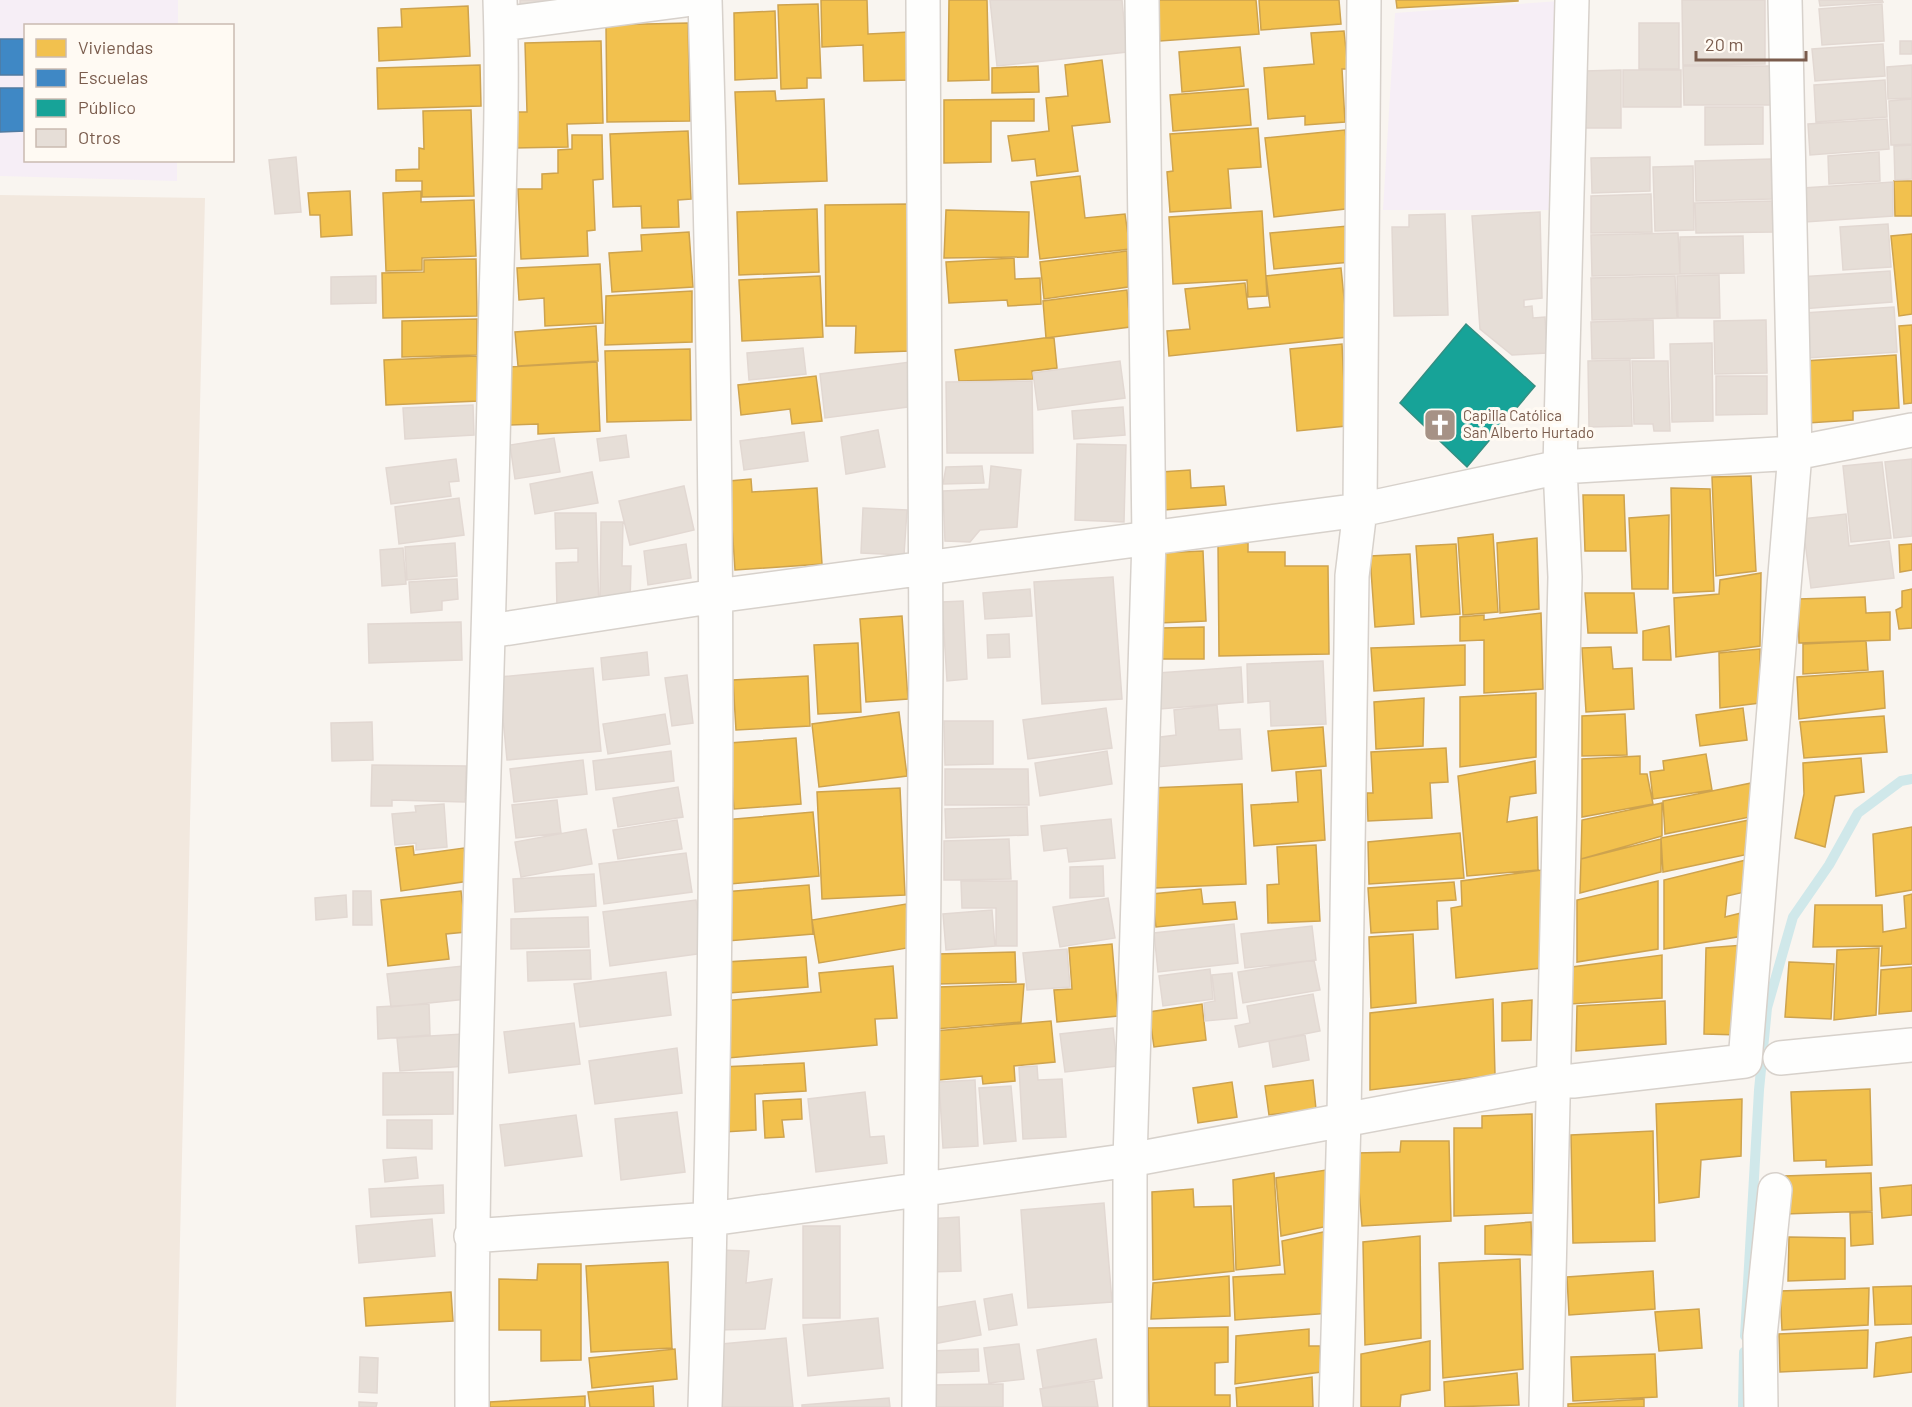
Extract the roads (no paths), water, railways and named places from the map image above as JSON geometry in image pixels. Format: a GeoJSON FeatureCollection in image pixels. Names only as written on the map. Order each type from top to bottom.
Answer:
{"type":"FeatureCollection","features":[{"type":"Feature","properties":{"kind":"street"},"geometry":{"type":"LineString","coordinates":[[472,1407],[471,1236],[490,631],[500,12],[685,0]]}},
{"type":"Feature","properties":{"kind":"street"},"geometry":{"type":"LineString","coordinates":[[705,0],[713,254],[716,596],[711,1219],[705,1407]]}},
{"type":"Feature","properties":{"kind":"street"},"geometry":{"type":"LineString","coordinates":[[919,1407],[926,568],[922,0]]}},
{"type":"Feature","properties":{"kind":"street"},"geometry":{"type":"LineString","coordinates":[[1130,1407],[1130,1160],[1149,539],[1142,0]]}},
{"type":"Feature","properties":{"kind":"street"},"geometry":{"type":"LineString","coordinates":[[1336,1407],[1344,1118],[1352,588],[1360,510],[1364,0]]}},
{"type":"Feature","properties":{"kind":"street"},"geometry":{"type":"LineString","coordinates":[[1546,1407],[1565,577],[1560,467],[1572,0]]}},
{"type":"Feature","properties":{"kind":"street"},"geometry":{"type":"LineString","coordinates":[[471,1236],[711,1219],[1130,1160],[1344,1118],[1552,1081],[1573,1082],[1745,1061],[1795,453],[1785,0]]}},
{"type":"Feature","properties":{"kind":"street"},"geometry":{"type":"LineString","coordinates":[[490,631],[716,596],[1360,510],[1560,467],[1795,453],[1912,430]]}},
{"type":"Feature","properties":{"kind":"street"},"geometry":{"type":"LineString","coordinates":[[1780,1058],[1912,1045]]}},
{"type":"Feature","properties":{"kind":"street"},"geometry":{"type":"LineString","coordinates":[[1761,1407],[1760,1336],[1775,1190]]}},
{"type":"Feature","properties":{"kind":"waterway"},"geometry":{"type":"LineString","coordinates":[[1745,1336],[1759,1090],[1767,1008],[1793,917],[1829,865],[1858,813],[1901,781],[1912,779]]}},
{"type":"Feature","properties":{"kind":"waterway"},"geometry":{"type":"LineString","coordinates":[[1743,1407],[1744,1352]]}},
{"type":"Feature","properties":{"kind":"place","name":"Capilla Católica San Alberto Hurtado"},"geometry":{"type":"Point","coordinates":[1440,425]}}]}
